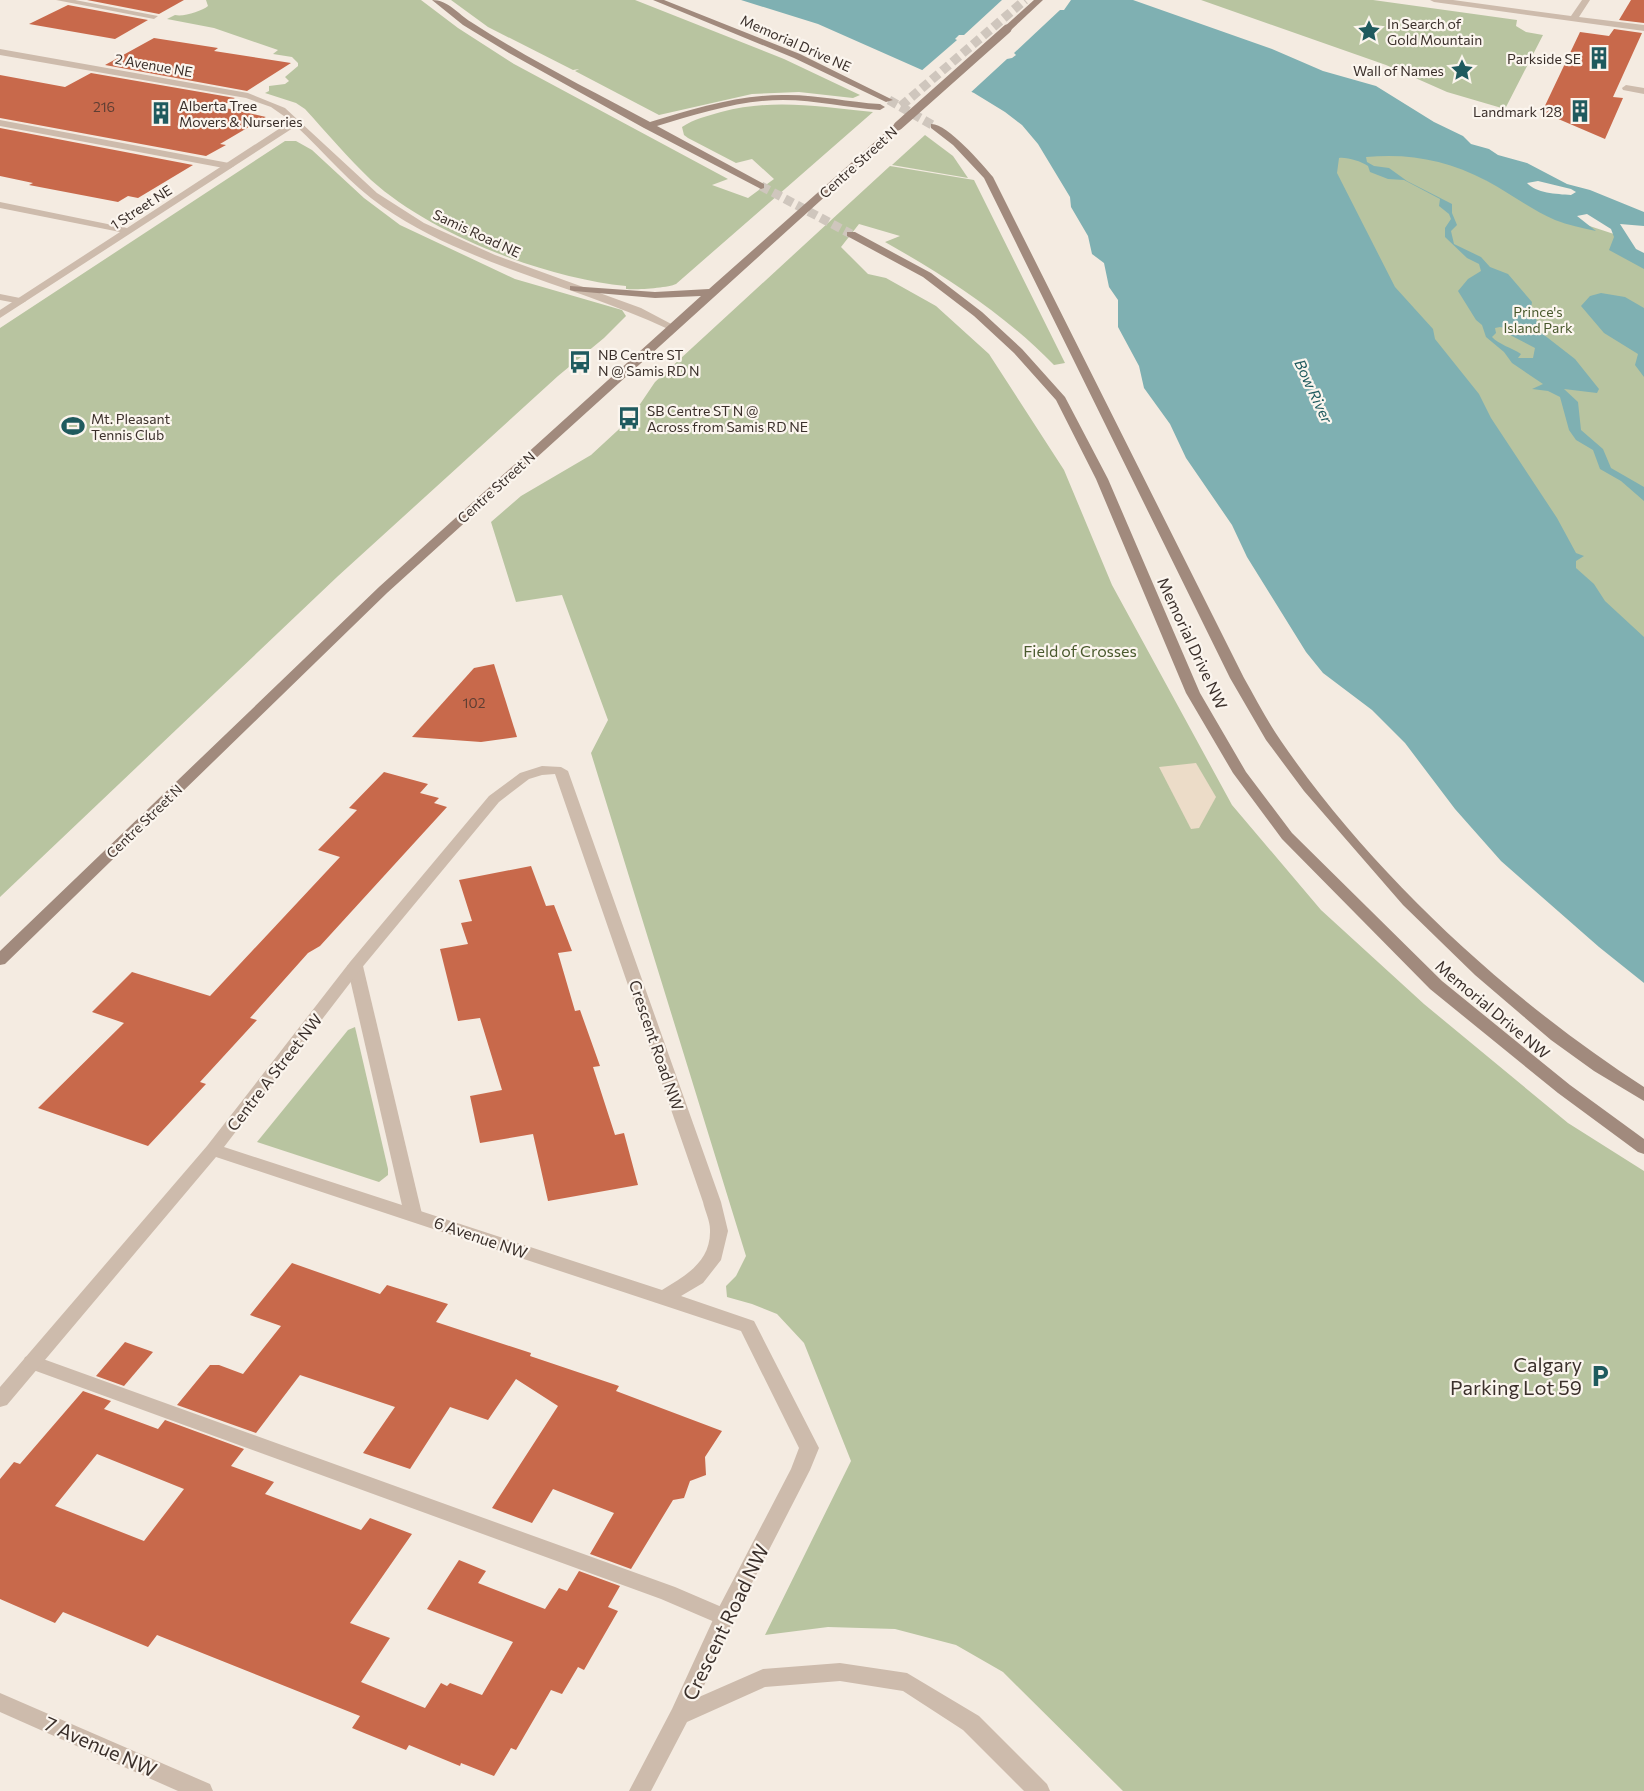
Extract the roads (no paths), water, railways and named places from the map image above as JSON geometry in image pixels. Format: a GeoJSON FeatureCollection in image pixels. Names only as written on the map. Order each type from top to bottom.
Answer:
{"type":"FeatureCollection","features":[{"type":"Feature","properties":{"kind":"main road"},"geometry":{"type":"LineString","coordinates":[[436,0],[484,34],[761,186]]}},
{"type":"Feature","properties":{"kind":"main road","name":"Memorial Drive NE"},"geometry":{"type":"LineString","coordinates":[[657,0],[797,56],[889,100]]}},
{"type":"Feature","properties":{"kind":"main road","name":"Centre Street N"},"geometry":{"type":"LineString","coordinates":[[0,960],[383,590],[672,327],[1039,0]]}},
{"type":"Feature","properties":{"kind":"main road"},"geometry":{"type":"LineString","coordinates":[[648,126],[722,105],[771,97],[802,98],[880,107]]}},
{"type":"Feature","properties":{"kind":"main road","name":"Memorial Drive NW"},"geometry":{"type":"LineString","coordinates":[[934,126],[956,143],[988,177],[1237,678],[1278,746],[1330,814],[1393,888],[1483,973],[1559,1038],[1644,1095]]}},
{"type":"Feature","properties":{"kind":"main road","name":"Memorial Drive NW"},"geometry":{"type":"LineString","coordinates":[[851,234],[927,275],[978,314],[1018,351],[1061,399],[1102,479],[1193,693],[1240,773],[1287,836],[1436,986],[1564,1089],[1644,1148]]}},
{"type":"Feature","properties":{"kind":"main road"},"geometry":{"type":"LineString","coordinates":[[574,288],[655,295],[711,292]]}},
{"type":"Feature","properties":{"kind":"street"},"geometry":{"type":"LineString","coordinates":[[60,0],[154,16]]}},
{"type":"Feature","properties":{"kind":"street"},"geometry":{"type":"LineString","coordinates":[[1434,0],[1644,28]]}},
{"type":"Feature","properties":{"kind":"street"},"geometry":{"type":"LineString","coordinates":[[1573,19],[1586,0]]}},
{"type":"Feature","properties":{"kind":"street","name":"2 Avenue NE"},"geometry":{"type":"LineString","coordinates":[[0,52],[248,96],[280,108],[296,122]]}},
{"type":"Feature","properties":{"kind":"street"},"geometry":{"type":"LineString","coordinates":[[1626,88],[1644,91]]}},
{"type":"Feature","properties":{"kind":"street","name":"1 Street NE"},"geometry":{"type":"LineString","coordinates":[[0,315],[296,122]]}},
{"type":"Feature","properties":{"kind":"street","name":"Samis Road NE"},"geometry":{"type":"LineString","coordinates":[[296,122],[386,205],[445,238],[494,260],[637,308],[672,327]]}},
{"type":"Feature","properties":{"kind":"street"},"geometry":{"type":"LineString","coordinates":[[0,123],[228,166]]}},
{"type":"Feature","properties":{"kind":"street"},"geometry":{"type":"LineString","coordinates":[[0,206],[129,231]]}},
{"type":"Feature","properties":{"kind":"street"},"geometry":{"type":"LineString","coordinates":[[0,297],[21,301]]}},
{"type":"Feature","properties":{"kind":"street","name":"Centre A Street NW"},"geometry":{"type":"LineString","coordinates":[[0,1400],[213,1150],[355,966],[500,793],[520,777],[541,770],[561,771]]}},
{"type":"Feature","properties":{"kind":"street","name":"Crescent Road NW"},"geometry":{"type":"LineString","coordinates":[[561,771],[712,1202],[719,1231],[712,1260],[697,1278],[662,1299]]}},
{"type":"Feature","properties":{"kind":"street"},"geometry":{"type":"LineString","coordinates":[[355,966],[413,1214]]}},
{"type":"Feature","properties":{"kind":"street","name":"6 Avenue NW"},"geometry":{"type":"LineString","coordinates":[[213,1150],[748,1326]]}},
{"type":"Feature","properties":{"kind":"street","name":"Crescent Road NW"},"geometry":{"type":"LineString","coordinates":[[680,1715],[724,1617],[800,1470],[809,1448],[748,1326]]}},
{"type":"Feature","properties":{"kind":"street"},"geometry":{"type":"LineString","coordinates":[[32,1362],[668,1593],[724,1617]]}},
{"type":"Feature","properties":{"kind":"street","name":"Crescent Road NW"},"geometry":{"type":"LineString","coordinates":[[680,1715],[763,1678],[840,1672],[907,1682],[971,1723],[1039,1791]]}},
{"type":"Feature","properties":{"kind":"street","name":"7 Avenue NW"},"geometry":{"type":"LineString","coordinates":[[0,1702],[202,1791]]}},
{"type":"Feature","properties":{"kind":"street"},"geometry":{"type":"LineString","coordinates":[[640,1791],[680,1715]]}},
{"type":"Feature","properties":{"kind":"water","name":"Bow River"},"geometry":{"type":"Polygon","coordinates":[[[741,0],[1133,0],[1272,49],[1323,71],[1376,86],[1434,122],[1463,136],[1471,144],[1527,163],[1567,184],[1590,190],[1644,212],[1644,226],[1620,224],[1636,249],[1644,253],[1644,269],[1609,250],[1614,237],[1611,229],[1587,214],[1577,216],[1596,231],[1555,220],[1487,181],[1443,163],[1413,157],[1366,157],[1367,162],[1374,166],[1389,168],[1407,181],[1452,204],[1452,213],[1457,225],[1451,231],[1454,244],[1481,257],[1490,267],[1508,274],[1532,302],[1531,308],[1535,314],[1539,331],[1575,359],[1599,389],[1597,393],[1564,389],[1578,402],[1581,430],[1603,449],[1611,468],[1644,487],[1644,501],[1621,481],[1600,469],[1593,450],[1576,440],[1569,430],[1560,397],[1548,391],[1532,389],[1543,384],[1512,363],[1504,352],[1486,337],[1482,325],[1476,320],[1458,291],[1468,279],[1481,271],[1479,264],[1467,258],[1445,237],[1445,228],[1451,219],[1449,214],[1439,206],[1440,199],[1404,180],[1388,179],[1370,172],[1368,166],[1361,162],[1339,158],[1337,173],[1395,287],[1433,329],[1435,339],[1479,394],[1491,418],[1557,518],[1576,553],[1584,556],[1576,561],[1576,568],[1594,584],[1605,601],[1644,637],[1644,983],[1599,947],[1501,861],[1455,809],[1405,743],[1372,710],[1323,673],[1306,652],[1247,557],[1232,525],[1186,458],[1170,424],[1144,388],[1139,366],[1118,327],[1118,300],[1109,287],[1104,263],[1092,254],[1088,236],[1071,207],[1070,197],[1038,144],[1022,125],[974,93],[818,24],[741,0]],[[1538,181],[1527,183],[1547,192],[1571,195],[1576,192],[1571,189],[1538,181]],[[1495,328],[1496,333],[1492,337],[1521,354],[1518,358],[1533,358],[1535,348],[1510,335],[1506,328],[1495,328]]]}},
{"type":"Feature","properties":{"kind":"water"},"geometry":{"type":"Polygon","coordinates":[[[1601,293],[1625,297],[1644,308],[1644,377],[1635,365],[1638,354],[1604,333],[1581,306],[1590,296],[1601,293]]]}},
{"type":"Feature","properties":{"kind":"tunnel"},"geometry":{"type":"LineString","coordinates":[[901,106],[1025,0]]}},
{"type":"Feature","properties":{"kind":"tunnel"},"geometry":{"type":"LineString","coordinates":[[889,100],[934,126]]}},
{"type":"Feature","properties":{"kind":"tunnel"},"geometry":{"type":"LineString","coordinates":[[761,186],[851,234]]}},
{"type":"Feature","properties":{"kind":"place","name":"In Search of Gold Mountain"},"geometry":{"type":"Point","coordinates":[1369,31]}},
{"type":"Feature","properties":{"kind":"place","name":"Parkside SE"},"geometry":{"type":"Point","coordinates":[1599,58]}},
{"type":"Feature","properties":{"kind":"place","name":"Wall of Names"},"geometry":{"type":"Point","coordinates":[1462,70]}},
{"type":"Feature","properties":{"kind":"place","name":"Landmark 128"},"geometry":{"type":"Point","coordinates":[1580,111]}},
{"type":"Feature","properties":{"kind":"place","name":"Alberta Tree Movers & Nurseries"},"geometry":{"type":"Point","coordinates":[161,113]}},
{"type":"Feature","properties":{"kind":"place","name":"NB Centre ST N @ Samis RD N"},"geometry":{"type":"Point","coordinates":[580,362]}},
{"type":"Feature","properties":{"kind":"place","name":"SB Centre ST N @ Across from Samis RD NE"},"geometry":{"type":"Point","coordinates":[629,418]}},
{"type":"Feature","properties":{"kind":"place","name":"Mt. Pleasant Tennis Club"},"geometry":{"type":"Point","coordinates":[73,426]}},
{"type":"Feature","properties":{"kind":"place","name":"Calgary Parking Lot 59"},"geometry":{"type":"Point","coordinates":[1600,1376]}},
{"type":"Feature","properties":{"kind":"park label","name":"Prince's Island Park"},"geometry":{"type":"Point","coordinates":[1538,320]}},
{"type":"Feature","properties":{"kind":"park label","name":"Field of Crosses"},"geometry":{"type":"Point","coordinates":[1080,650]}}]}
